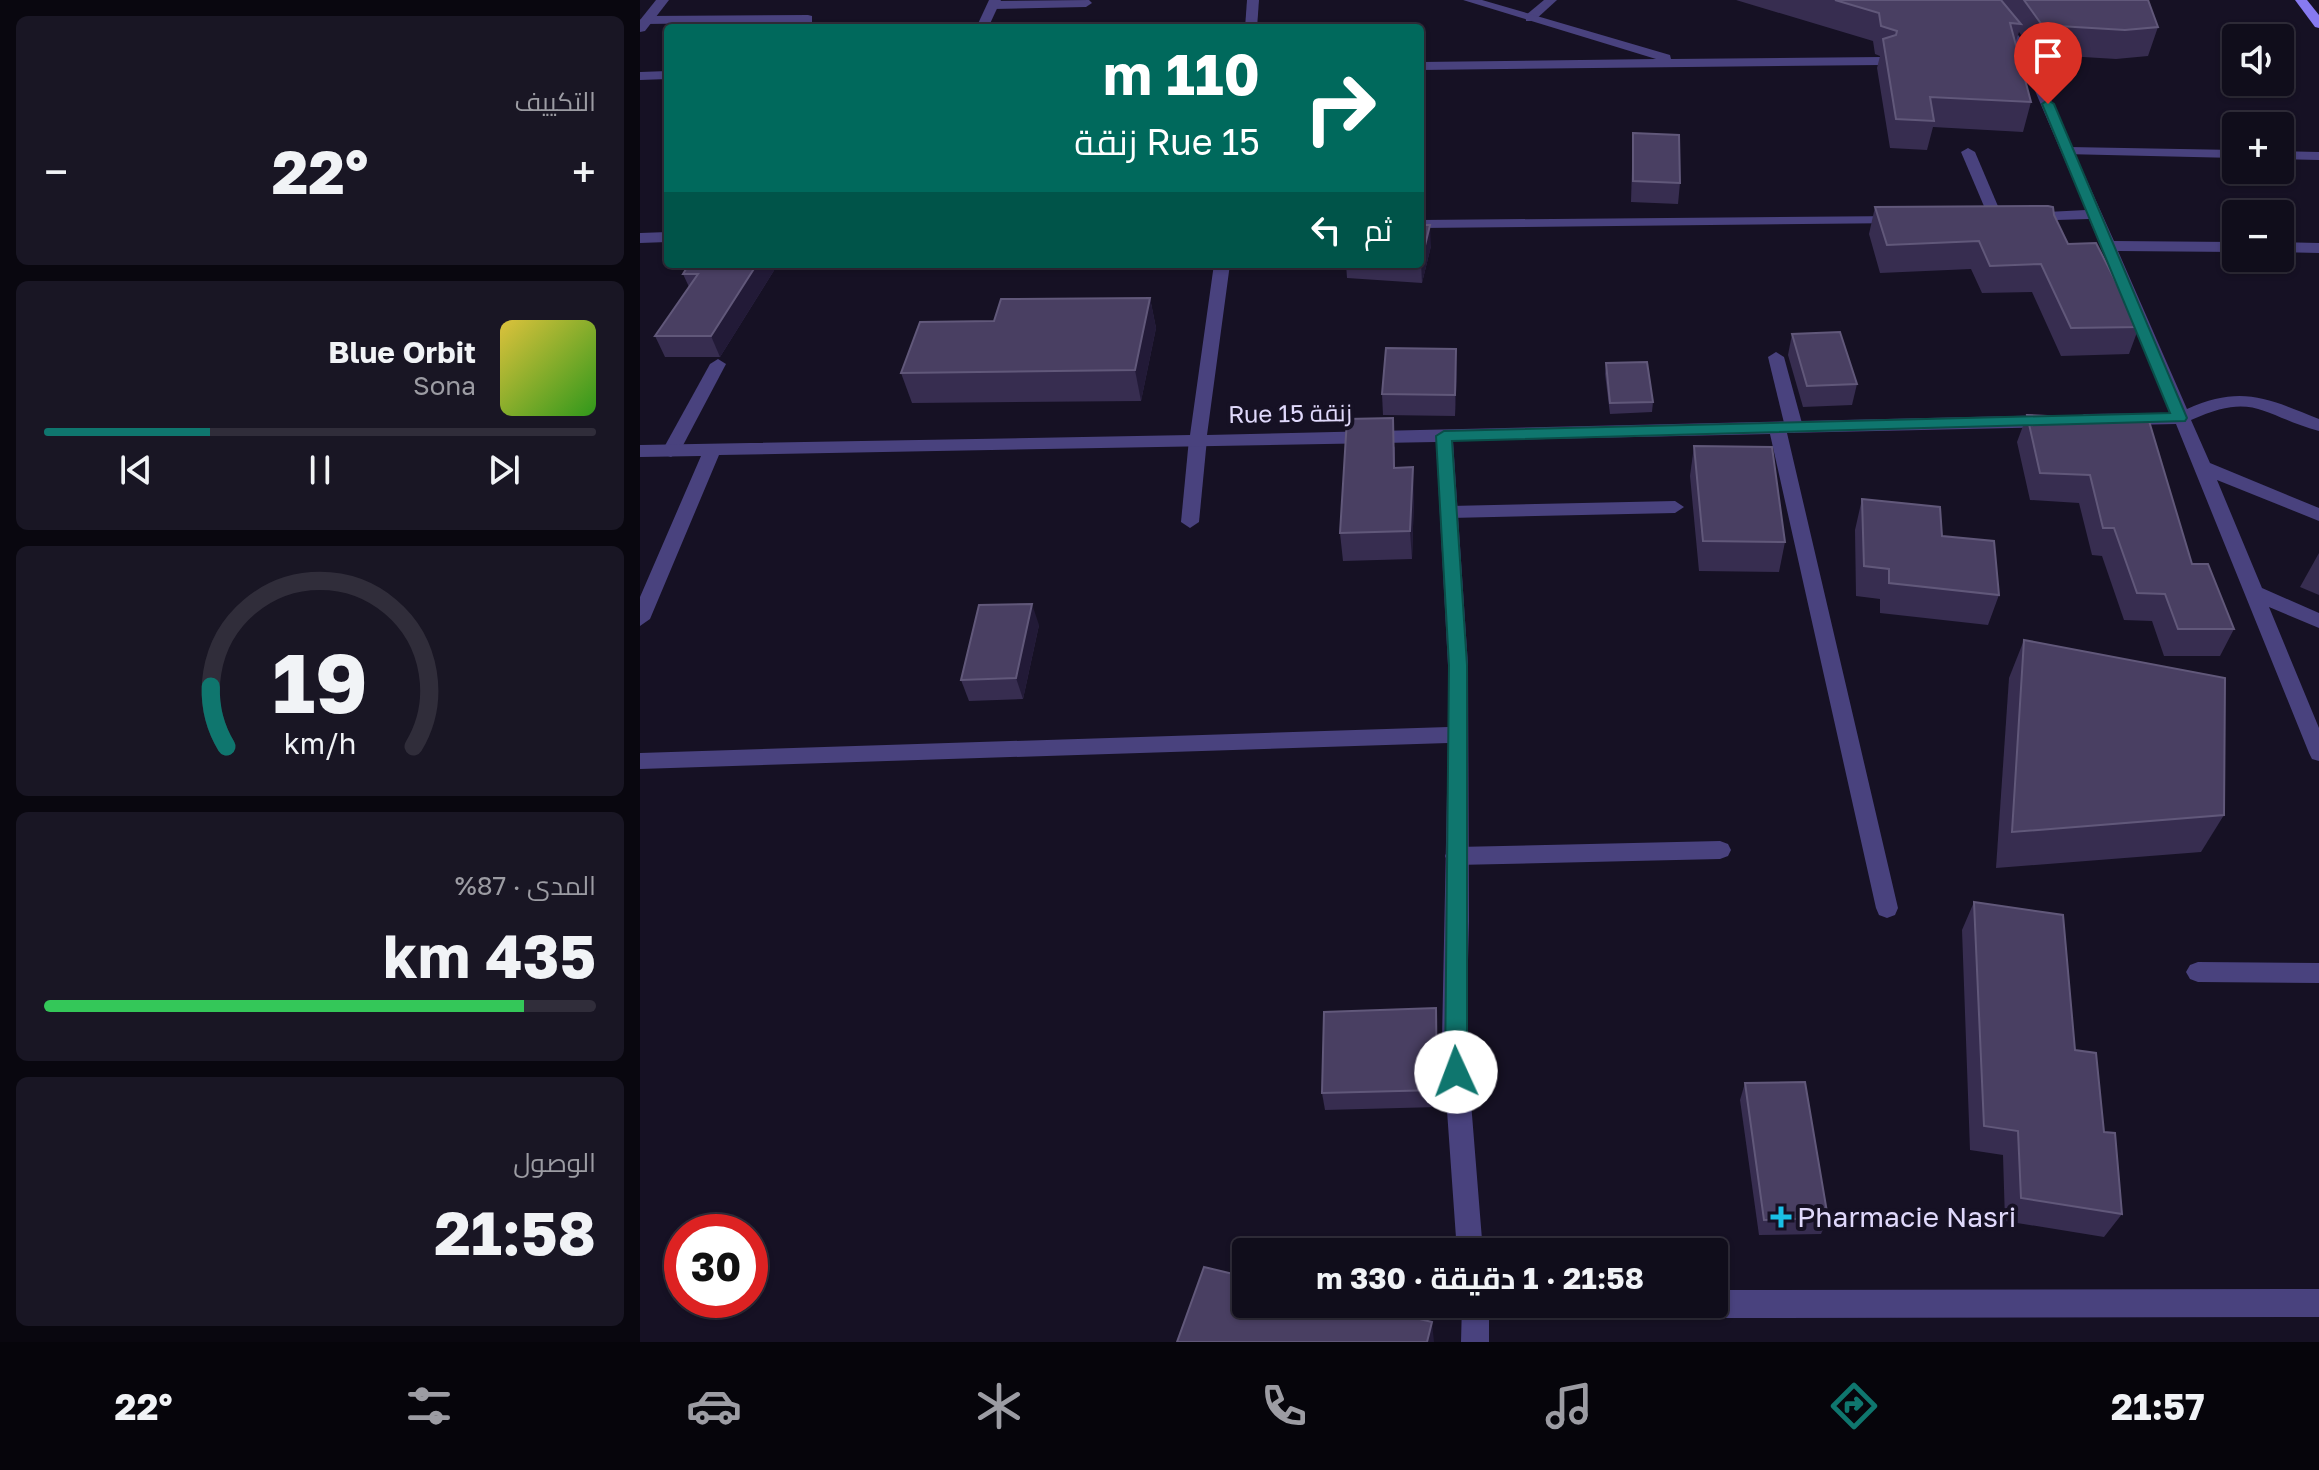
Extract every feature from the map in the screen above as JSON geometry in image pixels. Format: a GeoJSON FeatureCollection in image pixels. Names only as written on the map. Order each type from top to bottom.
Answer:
{"type":"FeatureCollection","features":[{"type":"Feature","properties":{"kind":"main road"},"geometry":{"type":"LineString","coordinates":[[2301,0],[2319,24]]}},
{"type":"Feature","properties":{"kind":"street"},"geometry":{"type":"LineString","coordinates":[[643,24],[663,0]]}},
{"type":"Feature","properties":{"kind":"street"},"geometry":{"type":"LineString","coordinates":[[1251,24],[1253,0]]}},
{"type":"Feature","properties":{"kind":"street"},"geometry":{"type":"LineString","coordinates":[[1469,0],[1684,64]]}},
{"type":"Feature","properties":{"kind":"street"},"geometry":{"type":"LineString","coordinates":[[1530,18],[1551,0]]}},
{"type":"Feature","properties":{"kind":"street"},"geometry":{"type":"LineString","coordinates":[[1964,0],[1984,8],[2016,37],[2028,58],[2203,467],[2314,734],[2319,753]]}},
{"type":"Feature","properties":{"kind":"street"},"geometry":{"type":"LineString","coordinates":[[984,24],[994,2],[1086,3]]}},
{"type":"Feature","properties":{"kind":"street"},"geometry":{"type":"LineString","coordinates":[[643,24],[808,19]]}},
{"type":"Feature","properties":{"kind":"street"},"geometry":{"type":"LineString","coordinates":[[1424,66],[1881,61]]}},
{"type":"Feature","properties":{"kind":"street"},"geometry":{"type":"LineString","coordinates":[[640,76],[664,75]]}},
{"type":"Feature","properties":{"kind":"street"},"geometry":{"type":"LineString","coordinates":[[2069,151],[2222,154]]}},
{"type":"Feature","properties":{"kind":"street"},"geometry":{"type":"LineString","coordinates":[[1968,152],[1989,218],[2094,214]]}},
{"type":"Feature","properties":{"kind":"street"},"geometry":{"type":"LineString","coordinates":[[2294,155],[2319,156]]}},
{"type":"Feature","properties":{"kind":"street"},"geometry":{"type":"LineString","coordinates":[[1424,224],[1921,220]]}},
{"type":"Feature","properties":{"kind":"street"},"geometry":{"type":"LineString","coordinates":[[640,238],[664,237]]}},
{"type":"Feature","properties":{"kind":"street"},"geometry":{"type":"LineString","coordinates":[[2107,246],[2222,247]]}},
{"type":"Feature","properties":{"kind":"street"},"geometry":{"type":"LineString","coordinates":[[2294,247],[2319,248]]}},
{"type":"Feature","properties":{"kind":"street"},"geometry":{"type":"LineString","coordinates":[[1190,522],[1221,268]]}},
{"type":"Feature","properties":{"kind":"street"},"geometry":{"type":"LineString","coordinates":[[1776,357],[1786,428],[1887,908]]}},
{"type":"Feature","properties":{"kind":"street"},"geometry":{"type":"LineString","coordinates":[[671,451],[718,364]]}},
{"type":"Feature","properties":{"kind":"street"},"geometry":{"type":"LineString","coordinates":[[2180,418],[2214,403],[2236,399],[2272,406],[2319,425]]}},
{"type":"Feature","properties":{"kind":"street","name":"Rue 15 زنقة"},"geometry":{"type":"LineString","coordinates":[[640,451],[2180,418]]}},
{"type":"Feature","properties":{"kind":"street"},"geometry":{"type":"LineString","coordinates":[[1444,436],[1458,665],[1458,921],[1454,1040],[1469,1238]]}},
{"type":"Feature","properties":{"kind":"street"},"geometry":{"type":"LineString","coordinates":[[640,619],[713,449]]}},
{"type":"Feature","properties":{"kind":"street"},"geometry":{"type":"LineString","coordinates":[[2203,467],[2319,515]]}},
{"type":"Feature","properties":{"kind":"street"},"geometry":{"type":"LineString","coordinates":[[1450,512],[1675,507]]}},
{"type":"Feature","properties":{"kind":"street"},"geometry":{"type":"LineString","coordinates":[[2253,592],[2319,621]]}},
{"type":"Feature","properties":{"kind":"street"},"geometry":{"type":"LineString","coordinates":[[640,761],[1457,735]]}},
{"type":"Feature","properties":{"kind":"street"},"geometry":{"type":"LineString","coordinates":[[1456,856],[1720,850]]}},
{"type":"Feature","properties":{"kind":"street"},"geometry":{"type":"LineString","coordinates":[[2198,972],[2319,973]]}},
{"type":"Feature","properties":{"kind":"street"},"geometry":{"type":"LineString","coordinates":[[1728,1304],[2319,1303]]}},
{"type":"Feature","properties":{"kind":"street"},"geometry":{"type":"LineString","coordinates":[[1475,1342],[1476,1318]]}},
{"type":"Feature","properties":{"kind":"building"},"geometry":{"type":"Polygon","coordinates":[[[1835,0],[2001,0],[2021,24],[2010,23],[2031,102],[1930,97],[1934,121],[1896,119],[1883,39],[1896,35],[1897,31],[1881,26],[1879,13],[1835,0]]]}},
{"type":"Feature","properties":{"kind":"building"},"geometry":{"type":"Polygon","coordinates":[[[2024,0],[2148,0],[2158,27],[2125,30],[2042,25],[2024,0]]]}},
{"type":"Feature","properties":{"kind":"building"},"geometry":{"type":"Polygon","coordinates":[[[1633,133],[1679,135],[1680,183],[1633,181],[1633,133]]]}},
{"type":"Feature","properties":{"kind":"building"},"geometry":{"type":"Polygon","coordinates":[[[1875,207],[2053,207],[2068,244],[2096,243],[2139,327],[2071,328],[2041,264],[1990,266],[1979,241],[1887,245],[1875,207]]]}},
{"type":"Feature","properties":{"kind":"building"},"geometry":{"type":"Polygon","coordinates":[[[1424,225],[1430,225],[1424,250],[1424,225]]]}},
{"type":"Feature","properties":{"kind":"building"},"geometry":{"type":"Polygon","coordinates":[[[687,268],[754,268],[711,336],[655,336],[698,274],[683,274],[687,268]]]}},
{"type":"Feature","properties":{"kind":"building"},"geometry":{"type":"Polygon","coordinates":[[[1150,298],[1135,370],[901,373],[920,322],[994,321],[1001,299],[1150,298]]]}},
{"type":"Feature","properties":{"kind":"building"},"geometry":{"type":"Polygon","coordinates":[[[1840,332],[1857,384],[1807,386],[1792,334],[1840,332]]]}},
{"type":"Feature","properties":{"kind":"building"},"geometry":{"type":"Polygon","coordinates":[[[1386,348],[1456,349],[1455,395],[1382,394],[1386,348]]]}},
{"type":"Feature","properties":{"kind":"building"},"geometry":{"type":"Polygon","coordinates":[[[1647,362],[1653,402],[1610,403],[1606,363],[1647,362]]]}},
{"type":"Feature","properties":{"kind":"building"},"geometry":{"type":"Polygon","coordinates":[[[2027,415],[2149,421],[2192,564],[2208,564],[2234,629],[2178,629],[2165,594],[2137,593],[2114,528],[2103,528],[2090,475],[2040,473],[2027,415]]]}},
{"type":"Feature","properties":{"kind":"building"},"geometry":{"type":"Polygon","coordinates":[[[1393,418],[1394,468],[1413,467],[1410,531],[1340,533],[1347,419],[1393,418]]]}},
{"type":"Feature","properties":{"kind":"building"},"geometry":{"type":"Polygon","coordinates":[[[1694,446],[1772,447],[1785,542],[1703,541],[1694,446]]]}},
{"type":"Feature","properties":{"kind":"building"},"geometry":{"type":"Polygon","coordinates":[[[1862,499],[1940,507],[1942,536],[1994,541],[1999,595],[1889,583],[1889,569],[1864,566],[1862,499]]]}},
{"type":"Feature","properties":{"kind":"building"},"geometry":{"type":"Polygon","coordinates":[[[1032,604],[1016,678],[961,680],[979,605],[1032,604]]]}},
{"type":"Feature","properties":{"kind":"building"},"geometry":{"type":"Polygon","coordinates":[[[2024,640],[2225,678],[2224,815],[2012,832],[2024,640]]]}},
{"type":"Feature","properties":{"kind":"building"},"geometry":{"type":"Polygon","coordinates":[[[1974,902],[2063,915],[2075,1050],[2096,1053],[2104,1132],[2115,1133],[2122,1214],[2021,1198],[2018,1131],[1984,1126],[1974,902]]]}},
{"type":"Feature","properties":{"kind":"building"},"geometry":{"type":"Polygon","coordinates":[[[1436,1008],[1437,1090],[1322,1093],[1324,1012],[1436,1008]]]}},
{"type":"Feature","properties":{"kind":"building"},"geometry":{"type":"Polygon","coordinates":[[[1805,1082],[1828,1218],[1764,1220],[1745,1083],[1805,1082]]]}},
{"type":"Feature","properties":{"kind":"building"},"geometry":{"type":"Polygon","coordinates":[[[1204,1267],[1232,1274],[1232,1318],[1416,1318],[1432,1322],[1427,1342],[1177,1342],[1204,1267]]]}},
{"type":"Feature","properties":{"kind":"place","name":"Pharmacie Nasri"},"geometry":{"type":"Point","coordinates":[1781,1217]}},
{"type":"Feature","properties":{"kind":"route"},"geometry":{"type":"LineString","coordinates":[[1456,1072],[1458,665],[1444,436],[2180,418],[2048,104]]}}]}
